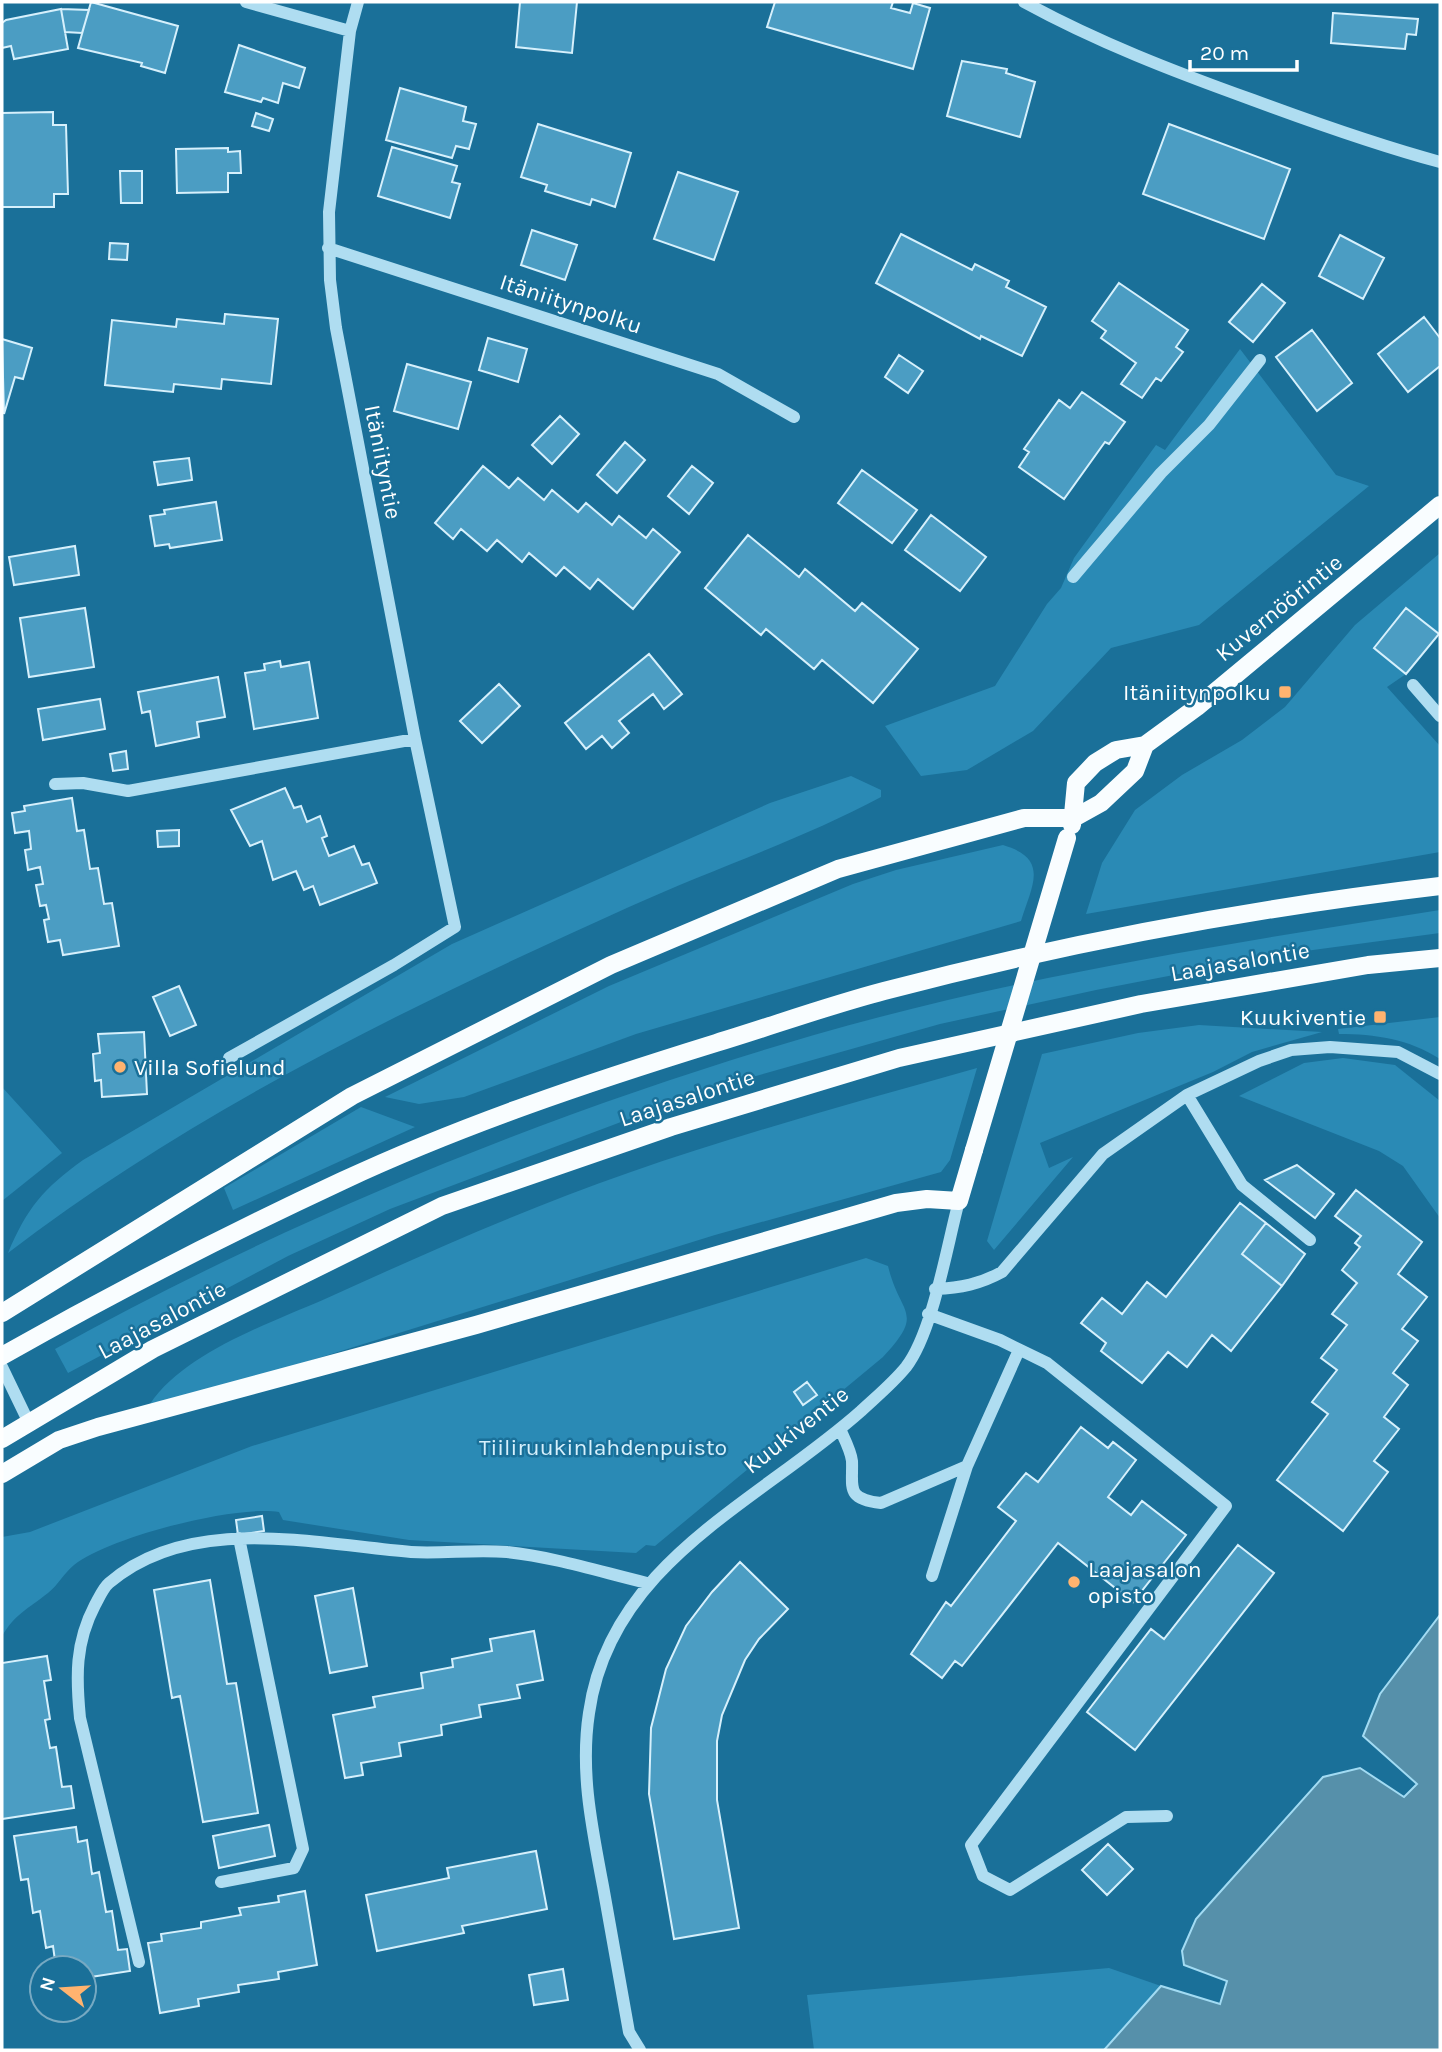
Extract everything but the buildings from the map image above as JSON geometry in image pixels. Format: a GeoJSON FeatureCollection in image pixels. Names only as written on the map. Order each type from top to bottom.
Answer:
{"type":"FeatureCollection","features":[{"type":"Feature","properties":{"kind":"main road","name":"Kuvernöörintie"},"geometry":{"type":"LineString","coordinates":[[1074,818],[1076,783],[1095,763],[1116,750],[1145,745],[1208,698],[1440,505]]}},
{"type":"Feature","properties":{"kind":"main road","name":"Kuvernöörintie"},"geometry":{"type":"LineString","coordinates":[[1074,818],[1101,803],[1135,771],[1145,745]]}},
{"type":"Feature","properties":{"kind":"main road"},"geometry":{"type":"LineString","coordinates":[[2,1313],[352,1096],[611,965],[838,869],[1024,818],[1074,818]]}},
{"type":"Feature","properties":{"kind":"main road","name":"Kuukiventie"},"geometry":{"type":"LineString","coordinates":[[959,1200],[1074,818]]}},
{"type":"Feature","properties":{"kind":"main road","name":"Laajasalontie"},"geometry":{"type":"LineString","coordinates":[[2,1356],[137,1280],[344,1180],[516,1111],[646,1065],[882,991],[1114,938],[1345,897],[1440,886]]}},
{"type":"Feature","properties":{"kind":"main road","name":"Laajasalontie"},"geometry":{"type":"LineString","coordinates":[[2,1439],[153,1349],[442,1206],[671,1127],[899,1058],[1141,1004],[1368,965],[1440,958]]}},
{"type":"Feature","properties":{"kind":"main road"},"geometry":{"type":"LineString","coordinates":[[2,1475],[59,1440],[98,1427],[476,1325],[896,1203],[927,1199],[959,1200]]}},
{"type":"Feature","properties":{"kind":"street"},"geometry":{"type":"LineString","coordinates":[[246,2],[350,31]]}},
{"type":"Feature","properties":{"kind":"street","name":"Itäniityntie"},"geometry":{"type":"LineString","coordinates":[[229,1058],[394,965],[455,927],[415,739],[336,328],[328,247],[329,212],[350,31],[358,2]]}},
{"type":"Feature","properties":{"kind":"street"},"geometry":{"type":"LineString","coordinates":[[1024,2],[1064,24],[1210,85],[1360,139],[1440,162]]}},
{"type":"Feature","properties":{"kind":"street","name":"Itäniitynpolku"},"geometry":{"type":"LineString","coordinates":[[328,247],[718,374],[794,417]]}},
{"type":"Feature","properties":{"kind":"street"},"geometry":{"type":"LineString","coordinates":[[1073,577],[1161,473],[1209,425],[1260,360]]}},
{"type":"Feature","properties":{"kind":"street"},"geometry":{"type":"LineString","coordinates":[[1413,685],[1440,716]]}},
{"type":"Feature","properties":{"kind":"street"},"geometry":{"type":"LineString","coordinates":[[55,785],[83,783],[128,791],[415,739]]}},
{"type":"Feature","properties":{"kind":"street"},"geometry":{"type":"LineString","coordinates":[[935,1289],[962,1288],[1002,1272],[1103,1154],[1187,1095],[1291,1050],[1330,1047],[1398,1052],[1440,1074]]}},
{"type":"Feature","properties":{"kind":"street"},"geometry":{"type":"LineString","coordinates":[[1187,1095],[1242,1185],[1310,1240]]}},
{"type":"Feature","properties":{"kind":"street","name":"Kuukiventie"},"geometry":{"type":"LineString","coordinates":[[640,2050],[629,2032],[591,1822],[585,1754],[589,1711],[601,1665],[624,1614],[647,1583],[701,1534],[840,1429],[908,1365],[928,1314],[959,1200]]}},
{"type":"Feature","properties":{"kind":"street"},"geometry":{"type":"LineString","coordinates":[[928,1314],[1047,1363],[1226,1506],[971,1845],[983,1876],[1010,1890],[1126,1817],[1167,1816]]}},
{"type":"Feature","properties":{"kind":"street"},"geometry":{"type":"LineString","coordinates":[[932,1576],[967,1466],[1019,1350]]}},
{"type":"Feature","properties":{"kind":"street"},"geometry":{"type":"LineString","coordinates":[[2,1367],[29,1423]]}},
{"type":"Feature","properties":{"kind":"street"},"geometry":{"type":"LineString","coordinates":[[840,1429],[852,1461],[849,1476],[853,1492],[867,1502],[881,1503],[967,1466]]}},
{"type":"Feature","properties":{"kind":"street"},"geometry":{"type":"LineString","coordinates":[[139,1962],[80,1718],[76,1677],[79,1647],[88,1619],[106,1584],[139,1562],[192,1544],[276,1537],[413,1552],[505,1552],[647,1583]]}},
{"type":"Feature","properties":{"kind":"street"},"geometry":{"type":"LineString","coordinates":[[221,1882],[294,1868],[303,1849],[239,1538]]}},
{"type":"Feature","properties":{"kind":"green space"},"geometry":{"type":"Polygon","coordinates":[[[1240,349],[1336,475],[1369,486],[1199,625],[1111,648],[1033,731],[967,770],[921,776],[885,726],[995,686],[1047,604],[1061,588],[1074,558],[1156,445],[1165,450],[1240,349]]]}},
{"type":"Feature","properties":{"kind":"green space"},"geometry":{"type":"Polygon","coordinates":[[[1440,553],[1440,635],[1406,608],[1374,648],[1406,674],[1387,687],[1440,746],[1440,852],[1086,914],[1102,863],[1135,810],[1182,775],[1242,740],[1285,707],[1355,625],[1440,553]]]}},
{"type":"Feature","properties":{"kind":"green space"},"geometry":{"type":"Polygon","coordinates":[[[851,776],[881,790],[881,797],[820,827],[660,893],[468,981],[308,1062],[154,1152],[79,1201],[8,1253],[22,1224],[38,1200],[57,1180],[83,1160],[452,944],[770,803],[851,776]]]}},
{"type":"Feature","properties":{"kind":"green space"},"geometry":{"type":"Polygon","coordinates":[[[1003,845],[1018,851],[1032,866],[1033,885],[1021,921],[636,1034],[464,1097],[419,1104],[385,1097],[609,986],[853,884],[896,870],[1003,845]]]}},
{"type":"Feature","properties":{"kind":"green space"},"geometry":{"type":"Polygon","coordinates":[[[1440,910],[1440,933],[1283,954],[1096,990],[940,1024],[706,1090],[390,1209],[288,1256],[68,1373],[55,1349],[238,1255],[426,1171],[521,1133],[715,1065],[891,1014],[1047,978],[1204,948],[1440,910]]]}},
{"type":"Feature","properties":{"kind":"green space"},"geometry":{"type":"Polygon","coordinates":[[[1440,1017],[1440,1059],[1404,1042],[1366,1035],[1339,1034],[1338,1029],[1440,1017]]]}},
{"type":"Feature","properties":{"kind":"green space"},"geometry":{"type":"Polygon","coordinates":[[[1199,1025],[1322,1032],[1252,1052],[1213,1072],[1040,1143],[1049,1168],[1073,1157],[994,1250],[987,1241],[1042,1054],[1138,1033],[1199,1025]]]}},
{"type":"Feature","properties":{"kind":"green space"},"geometry":{"type":"Polygon","coordinates":[[[1343,1058],[1395,1065],[1440,1101],[1440,1218],[1403,1166],[1379,1151],[1239,1096],[1304,1063],[1343,1058]]]}},
{"type":"Feature","properties":{"kind":"green space"},"geometry":{"type":"Polygon","coordinates":[[[977,1068],[950,1160],[941,1172],[715,1235],[186,1399],[150,1404],[184,1369],[230,1341],[513,1217],[589,1187],[715,1144],[977,1068]]]}},
{"type":"Feature","properties":{"kind":"green space"},"geometry":{"type":"Polygon","coordinates":[[[2,1087],[62,1153],[2,1201],[2,1087]]]}},
{"type":"Feature","properties":{"kind":"green space"},"geometry":{"type":"Polygon","coordinates":[[[361,1107],[415,1127],[233,1210],[224,1188],[361,1107]]]}},
{"type":"Feature","properties":{"kind":"green space","name":"Tiiliruukinlahdenpuisto"},"geometry":{"type":"Polygon","coordinates":[[[866,1258],[888,1266],[906,1313],[904,1330],[896,1342],[883,1357],[655,1546],[646,1545],[636,1553],[409,1540],[283,1520],[279,1512],[233,1513],[173,1525],[91,1554],[74,1565],[52,1590],[17,1617],[2,1636],[2,1537],[30,1532],[252,1446],[866,1258]]]}},
{"type":"Feature","properties":{"kind":"green space"},"geometry":{"type":"Polygon","coordinates":[[[1109,1968],[1161,1986],[1155,2024],[1143,2050],[814,2050],[807,1995],[1109,1968]]]}},
{"type":"Feature","properties":{"kind":"shaded area"},"geometry":{"type":"Polygon","coordinates":[[[1440,1615],[1440,2050],[1104,2050],[1161,1986],[1220,2004],[1227,1981],[1184,1965],[1182,1951],[1196,1919],[1323,1777],[1360,1768],[1404,1797],[1417,1784],[1363,1736],[1380,1694],[1440,1615]]]}},
{"type":"Feature","properties":{"kind":"place","name":"Itäniitynpolku"},"geometry":{"type":"Point","coordinates":[1285,692]}},
{"type":"Feature","properties":{"kind":"place","name":"Kuukiventie"},"geometry":{"type":"Point","coordinates":[1380,1017]}},
{"type":"Feature","properties":{"kind":"place","name":"Villa Sofielund"},"geometry":{"type":"Point","coordinates":[120,1067]}},
{"type":"Feature","properties":{"kind":"place","name":"Laajasalon opisto"},"geometry":{"type":"Point","coordinates":[1074,1582]}}]}
